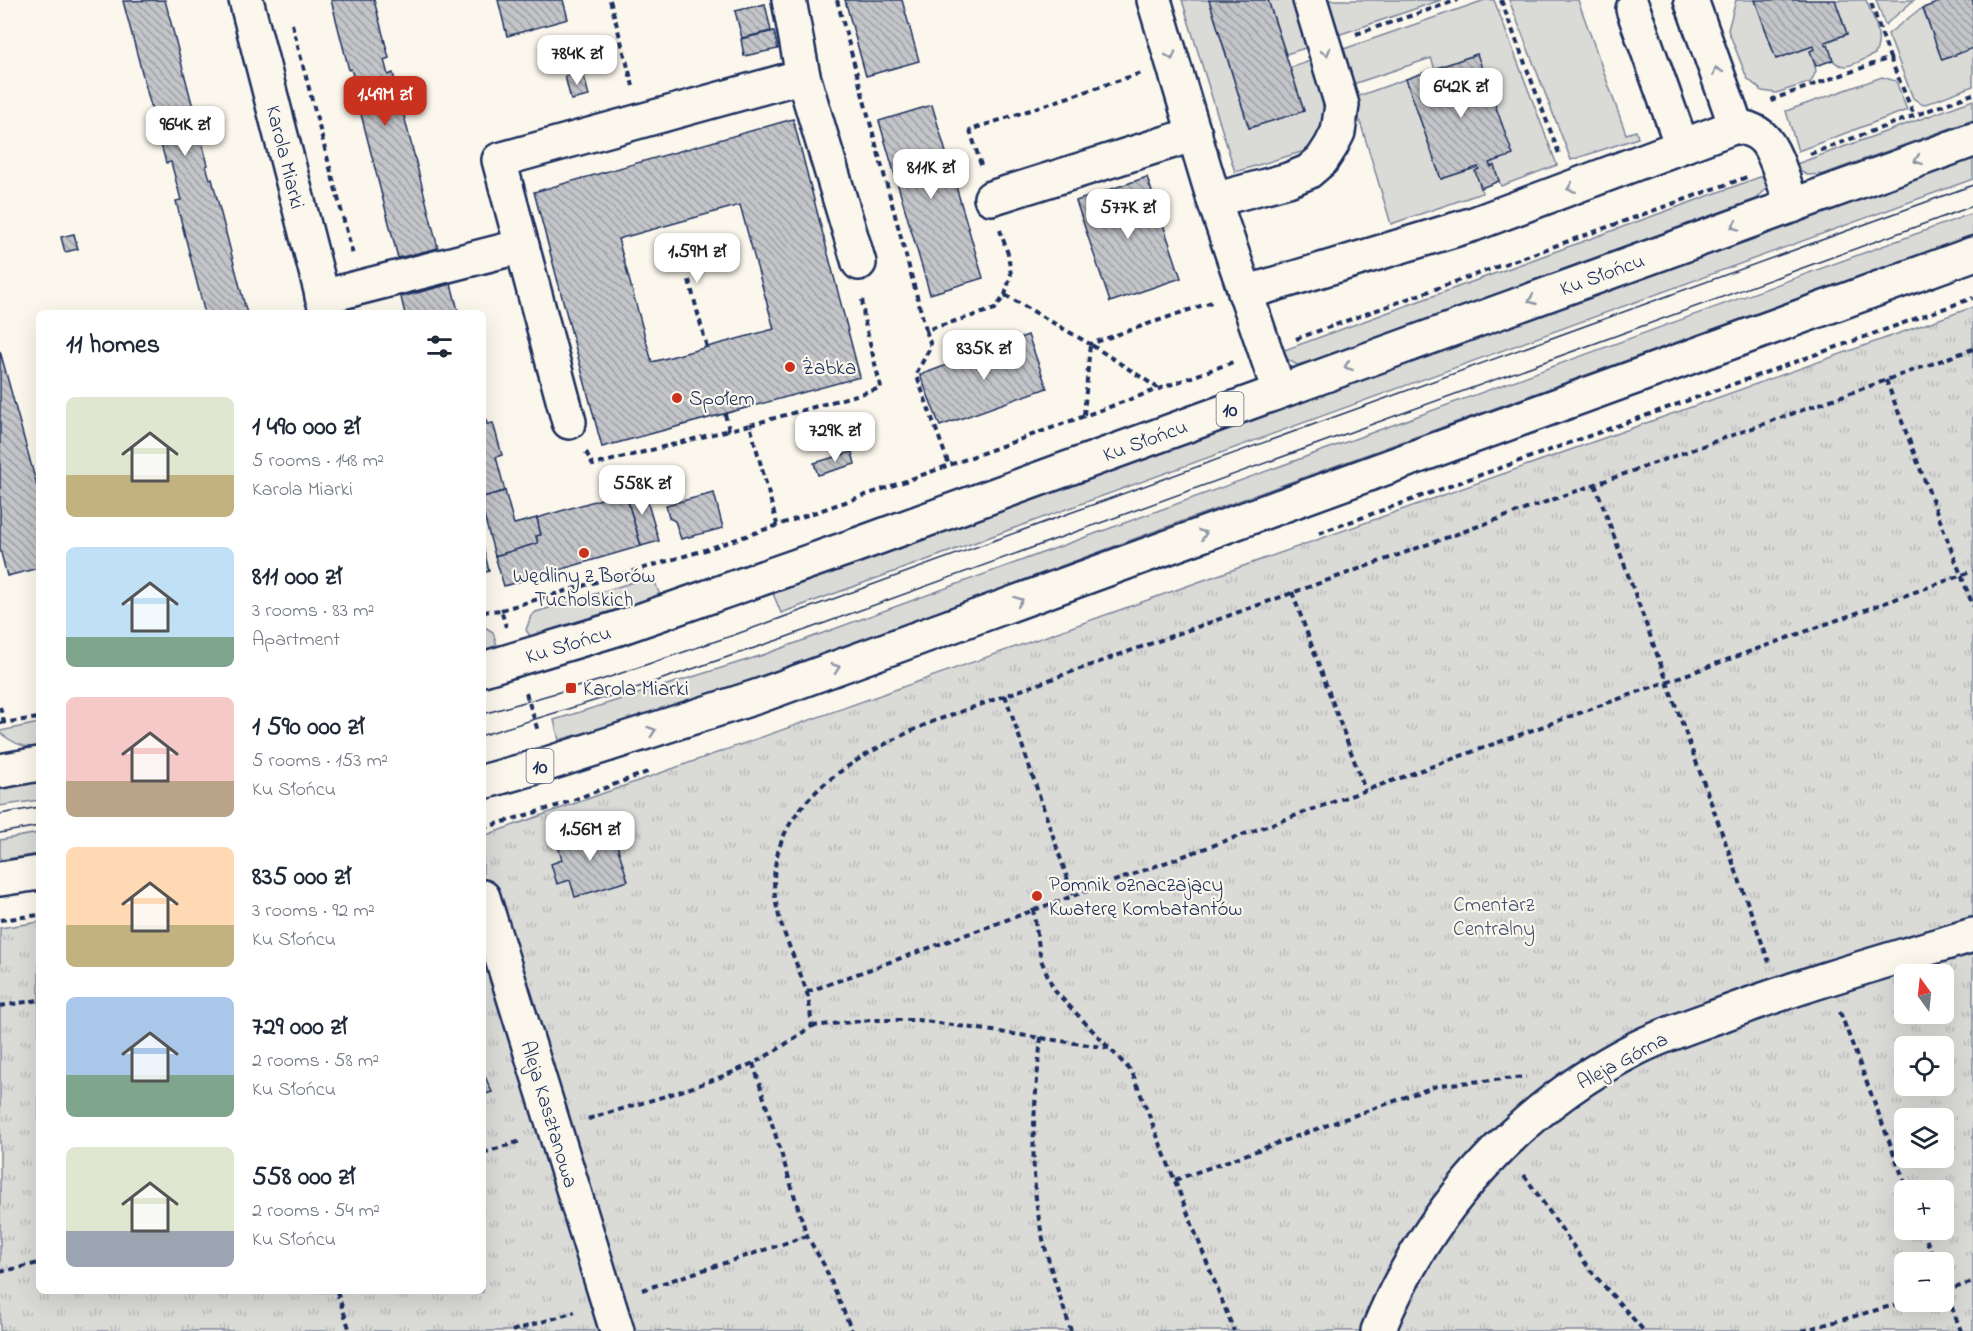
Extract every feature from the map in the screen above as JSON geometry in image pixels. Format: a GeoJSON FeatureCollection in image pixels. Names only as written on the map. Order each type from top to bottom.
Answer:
{"type":"FeatureCollection","features":[{"type":"Feature","properties":{"kind":"street","name":"Karola Miarki"},"geometry":{"type":"LineString","coordinates":[[246,0],[325,305]]}},
{"type":"Feature","properties":{"kind":"street"},"geometry":{"type":"LineString","coordinates":[[789,0],[803,76],[859,263]]}},
{"type":"Feature","properties":{"kind":"street"},"geometry":{"type":"LineString","coordinates":[[1154,0],[1214,200],[1231,297],[1279,391]]}},
{"type":"Feature","properties":{"kind":"street"},"geometry":{"type":"LineString","coordinates":[[1214,200],[1288,180],[1308,172],[1322,160],[1338,132],[1342,105],[1310,0]]}},
{"type":"Feature","properties":{"kind":"street"},"geometry":{"type":"LineString","coordinates":[[1691,0],[1736,126]]}},
{"type":"Feature","properties":{"kind":"street"},"geometry":{"type":"LineString","coordinates":[[1633,9],[1682,146]]}},
{"type":"Feature","properties":{"kind":"street"},"geometry":{"type":"LineString","coordinates":[[569,422],[499,160],[803,76]]}},
{"type":"Feature","properties":{"kind":"street"},"geometry":{"type":"LineString","coordinates":[[1231,297],[1474,224],[1736,126],[1751,129],[1763,137],[1775,159],[1792,206]]}},
{"type":"Feature","properties":{"kind":"street"},"geometry":{"type":"LineString","coordinates":[[991,198],[1195,134]]}},
{"type":"Feature","properties":{"kind":"street","name":"Ku Słońcu"},"geometry":{"type":"LineString","coordinates":[[486,668],[616,629],[713,596],[1973,140]]}},
{"type":"Feature","properties":{"kind":"street"},"geometry":{"type":"LineString","coordinates":[[325,305],[362,287],[522,246]]}},
{"type":"Feature","properties":{"kind":"street","name":"10"},"geometry":{"type":"LineString","coordinates":[[486,781],[548,764],[759,696],[1973,254]]}},
{"type":"Feature","properties":{"kind":"street"},"geometry":{"type":"LineString","coordinates":[[0,771],[36,765]]}},
{"type":"Feature","properties":{"kind":"street"},"geometry":{"type":"LineString","coordinates":[[0,879],[36,873]]}},
{"type":"Feature","properties":{"kind":"street","name":"Aleja Kasztanowa"},"geometry":{"type":"LineString","coordinates":[[486,907],[612,1316]]}},
{"type":"Feature","properties":{"kind":"street","name":"Aleja Górna"},"geometry":{"type":"LineString","coordinates":[[1378,1331],[1402,1278],[1423,1244],[1478,1170],[1502,1144],[1554,1099],[1637,1048],[1780,994],[1973,935]]}},
{"type":"Feature","properties":{"kind":"path"},"geometry":{"type":"LineString","coordinates":[[610,0],[642,122]]}},
{"type":"Feature","properties":{"kind":"path"},"geometry":{"type":"LineString","coordinates":[[1324,45],[1458,0]]}},
{"type":"Feature","properties":{"kind":"path"},"geometry":{"type":"LineString","coordinates":[[1500,0],[1561,158]]}},
{"type":"Feature","properties":{"kind":"path"},"geometry":{"type":"LineString","coordinates":[[1870,0],[1890,58],[1914,115]]}},
{"type":"Feature","properties":{"kind":"path"},"geometry":{"type":"LineString","coordinates":[[292,23],[362,287]]}},
{"type":"Feature","properties":{"kind":"path"},"geometry":{"type":"LineString","coordinates":[[1777,108],[1773,99],[1890,58]]}},
{"type":"Feature","properties":{"kind":"path"},"geometry":{"type":"LineString","coordinates":[[1806,155],[1973,94]]}},
{"type":"Feature","properties":{"kind":"path"},"geometry":{"type":"LineString","coordinates":[[1287,342],[1748,176]]}},
{"type":"Feature","properties":{"kind":"path"},"geometry":{"type":"LineString","coordinates":[[569,422],[592,465],[750,425],[881,388],[864,319],[859,263]]}},
{"type":"Feature","properties":{"kind":"path"},"geometry":{"type":"LineString","coordinates":[[689,280],[707,348]]}},
{"type":"Feature","properties":{"kind":"path"},"geometry":{"type":"LineString","coordinates":[[1005,295],[1090,345],[1158,389]]}},
{"type":"Feature","properties":{"kind":"path"},"geometry":{"type":"LineString","coordinates":[[1090,345],[1231,297]]}},
{"type":"Feature","properties":{"kind":"path"},"geometry":{"type":"LineString","coordinates":[[926,330],[931,346],[916,374],[949,465]]}},
{"type":"Feature","properties":{"kind":"path"},"geometry":{"type":"LineString","coordinates":[[1084,415],[1090,345]]}},
{"type":"Feature","properties":{"kind":"path"},"geometry":{"type":"LineString","coordinates":[[812,1026],[807,992],[777,909],[774,867],[780,846],[793,820],[809,798],[856,759],[929,723],[1005,695],[1973,349]]}},
{"type":"Feature","properties":{"kind":"path"},"geometry":{"type":"LineString","coordinates":[[486,612],[501,610],[705,550],[889,487],[1237,360]]}},
{"type":"Feature","properties":{"kind":"path"},"geometry":{"type":"LineString","coordinates":[[1886,380],[1973,606]]}},
{"type":"Feature","properties":{"kind":"path"},"geometry":{"type":"LineString","coordinates":[[725,414],[729,430]]}},
{"type":"Feature","properties":{"kind":"path"},"geometry":{"type":"LineString","coordinates":[[750,425],[777,524]]}},
{"type":"Feature","properties":{"kind":"path"},"geometry":{"type":"LineString","coordinates":[[1595,484],[1780,994]]}},
{"type":"Feature","properties":{"kind":"path"},"geometry":{"type":"LineString","coordinates":[[807,992],[1973,571]]}},
{"type":"Feature","properties":{"kind":"path"},"geometry":{"type":"LineString","coordinates":[[1292,592],[1365,790]]}},
{"type":"Feature","properties":{"kind":"path"},"geometry":{"type":"LineString","coordinates":[[501,610],[507,632]]}},
{"type":"Feature","properties":{"kind":"path"},"geometry":{"type":"LineString","coordinates":[[524,685],[539,736]]}},
{"type":"Feature","properties":{"kind":"path"},"geometry":{"type":"LineString","coordinates":[[1005,695],[1073,895]]}},
{"type":"Feature","properties":{"kind":"path"},"geometry":{"type":"LineString","coordinates":[[0,707],[2,722],[36,718]]}},
{"type":"Feature","properties":{"kind":"path"},"geometry":{"type":"LineString","coordinates":[[486,827],[560,805]]}},
{"type":"Feature","properties":{"kind":"path"},"geometry":{"type":"LineString","coordinates":[[1033,909],[1041,960],[1054,990],[1132,1072],[1234,1331]]}},
{"type":"Feature","properties":{"kind":"path"},"geometry":{"type":"LineString","coordinates":[[0,920],[36,915]]}},
{"type":"Feature","properties":{"kind":"path"},"geometry":{"type":"LineString","coordinates":[[1828,978],[1904,1180]]}},
{"type":"Feature","properties":{"kind":"path"},"geometry":{"type":"LineString","coordinates":[[0,1006],[36,1000]]}},
{"type":"Feature","properties":{"kind":"path"},"geometry":{"type":"LineString","coordinates":[[486,1152],[694,1086],[753,1063],[785,1046],[812,1026],[871,1020],[918,1020],[1109,1048]]}},
{"type":"Feature","properties":{"kind":"path"},"geometry":{"type":"LineString","coordinates":[[1041,1037],[1032,1148],[1036,1198],[1049,1261],[1071,1331]]}},
{"type":"Feature","properties":{"kind":"path"},"geometry":{"type":"LineString","coordinates":[[753,1063],[807,1236],[824,1265],[852,1331]]}},
{"type":"Feature","properties":{"kind":"path"},"geometry":{"type":"LineString","coordinates":[[1175,1180],[1439,1084],[1529,1077]]}},
{"type":"Feature","properties":{"kind":"path"},"geometry":{"type":"LineString","coordinates":[[1502,1144],[1583,1261],[1644,1331]]}},
{"type":"Feature","properties":{"kind":"path"},"geometry":{"type":"LineString","coordinates":[[512,1331],[612,1316],[807,1236]]}},
{"type":"Feature","properties":{"kind":"path"},"geometry":{"type":"LineString","coordinates":[[0,1272],[36,1264]]}},
{"type":"Feature","properties":{"kind":"path"},"geometry":{"type":"LineString","coordinates":[[1954,1287],[1973,1282]]}},
{"type":"Feature","properties":{"kind":"path"},"geometry":{"type":"LineString","coordinates":[[338,1294],[350,1331]]}},
{"type":"Feature","properties":{"kind":"path"},"geometry":{"type":"LineString","coordinates":[[1802,1331],[1894,1305]]}},
{"type":"Feature","properties":{"kind":"path"},"geometry":{"type":"LineString","coordinates":[[1953,1312],[1961,1331]]}},
{"type":"Feature","properties":{"kind":"green space"},"geometry":{"type":"Polygon","coordinates":[[[1182,0],[1209,0],[1249,128],[1304,111],[1290,68],[1319,58],[1329,121],[1311,149],[1235,172],[1182,0]]]}},
{"type":"Feature","properties":{"kind":"green space"},"geometry":{"type":"Polygon","coordinates":[[[1268,0],[1301,0],[1315,45],[1286,54],[1268,0]]]}},
{"type":"Feature","properties":{"kind":"green space"},"geometry":{"type":"Polygon","coordinates":[[[1324,0],[1441,0],[1335,36],[1324,0]]]}},
{"type":"Feature","properties":{"kind":"green space"},"geometry":{"type":"Polygon","coordinates":[[[1485,0],[1494,0],[1557,165],[1501,186],[1494,166],[1491,167],[1489,163],[1477,54],[1435,69],[1431,58],[1350,85],[1338,51],[1485,0]]]}},
{"type":"Feature","properties":{"kind":"green space"},"geometry":{"type":"Polygon","coordinates":[[[1509,0],[1578,0],[1626,134],[1636,131],[1638,138],[1571,160],[1509,0]]]}},
{"type":"Feature","properties":{"kind":"green space"},"geometry":{"type":"Polygon","coordinates":[[[1736,0],[1755,0],[1776,59],[1813,46],[1814,49],[1811,51],[1816,71],[1811,82],[1776,93],[1762,91],[1747,78],[1728,30],[1736,0]]]}},
{"type":"Feature","properties":{"kind":"green space"},"geometry":{"type":"Polygon","coordinates":[[[1835,0],[1866,0],[1878,34],[1875,54],[1848,66],[1837,64],[1833,60],[1828,45],[1826,46],[1825,43],[1847,34],[1835,0]]]}},
{"type":"Feature","properties":{"kind":"green space"},"geometry":{"type":"Polygon","coordinates":[[[1876,0],[1914,0],[1885,25],[1876,0]]]}},
{"type":"Feature","properties":{"kind":"green space"},"geometry":{"type":"Polygon","coordinates":[[[1923,8],[1942,60],[1973,48],[1973,86],[1923,105],[1913,98],[1888,34],[1923,8]]]}},
{"type":"Feature","properties":{"kind":"green space"},"geometry":{"type":"Polygon","coordinates":[[[1882,77],[1896,81],[1907,110],[1798,151],[1786,111],[1882,77]]]}},
{"type":"Feature","properties":{"kind":"green space"},"geometry":{"type":"Polygon","coordinates":[[[1406,79],[1441,179],[1478,167],[1482,193],[1391,224],[1353,98],[1406,79]]]}},
{"type":"Feature","properties":{"kind":"green space"},"geometry":{"type":"Polygon","coordinates":[[[1973,100],[1973,120],[1824,174],[1807,175],[1791,166],[1973,100]]]}},
{"type":"Feature","properties":{"kind":"green space"},"geometry":{"type":"Polygon","coordinates":[[[1973,155],[1973,179],[781,613],[772,591],[1973,155]]]}},
{"type":"Feature","properties":{"kind":"green space"},"geometry":{"type":"Polygon","coordinates":[[[1771,173],[1767,188],[1756,199],[1311,361],[1297,365],[1279,352],[1771,173]]]}},
{"type":"Feature","properties":{"kind":"green space"},"geometry":{"type":"Polygon","coordinates":[[[1973,213],[1973,235],[1158,530],[753,681],[559,740],[554,720],[763,655],[1973,213]]]}},
{"type":"Feature","properties":{"kind":"green space","name":"Cmentarz Centralny"},"geometry":{"type":"Polygon","coordinates":[[[1973,307],[1973,1331],[0,1331],[0,928],[36,922],[36,1294],[486,1294],[486,835],[1973,307]]]}},
{"type":"Feature","properties":{"kind":"green space"},"geometry":{"type":"Polygon","coordinates":[[[653,576],[660,596],[530,636],[526,630],[531,616],[536,612],[653,576]]]}},
{"type":"Feature","properties":{"kind":"green space"},"geometry":{"type":"Polygon","coordinates":[[[486,628],[493,632],[497,646],[486,649],[486,628]]]}},
{"type":"Feature","properties":{"kind":"green space"},"geometry":{"type":"Polygon","coordinates":[[[36,724],[36,747],[18,744],[0,731],[36,724]]]}},
{"type":"Feature","properties":{"kind":"green space"},"geometry":{"type":"Polygon","coordinates":[[[36,780],[36,800],[0,806],[0,786],[36,780]]]}},
{"type":"Feature","properties":{"kind":"green space"},"geometry":{"type":"Polygon","coordinates":[[[36,834],[36,854],[0,860],[0,840],[36,834]]]}},
{"type":"Feature","properties":{"kind":"building"},"geometry":{"type":"Polygon","coordinates":[[[165,0],[208,165],[206,166],[210,179],[212,179],[246,310],[204,310],[176,201],[181,200],[171,162],[166,163],[123,1],[165,0]]]}},
{"type":"Feature","properties":{"kind":"building"},"geometry":{"type":"Polygon","coordinates":[[[331,0],[374,0],[389,58],[384,60],[388,75],[393,73],[438,248],[398,258],[353,83],[355,82],[351,69],[349,70],[331,0]]]}},
{"type":"Feature","properties":{"kind":"building"},"geometry":{"type":"Polygon","coordinates":[[[498,0],[563,0],[568,19],[507,36],[498,0]]]}},
{"type":"Feature","properties":{"kind":"building"},"geometry":{"type":"Polygon","coordinates":[[[845,0],[902,0],[919,61],[866,76],[845,0]]]}},
{"type":"Feature","properties":{"kind":"building"},"geometry":{"type":"Polygon","coordinates":[[[1209,0],[1268,0],[1304,111],[1249,128],[1209,0]]]}},
{"type":"Feature","properties":{"kind":"building"},"geometry":{"type":"Polygon","coordinates":[[[1755,0],[1835,0],[1847,34],[1825,42],[1833,60],[1816,66],[1810,51],[1814,49],[1813,46],[1776,59],[1755,0]]]}},
{"type":"Feature","properties":{"kind":"building"},"geometry":{"type":"Polygon","coordinates":[[[1945,0],[1973,0],[1973,48],[1942,60],[1923,8],[1945,0]]]}},
{"type":"Feature","properties":{"kind":"building"},"geometry":{"type":"Polygon","coordinates":[[[765,4],[771,31],[742,38],[735,11],[765,4]]]}},
{"type":"Feature","properties":{"kind":"building"},"geometry":{"type":"Polygon","coordinates":[[[774,31],[778,49],[744,56],[741,39],[774,31]]]}},
{"type":"Feature","properties":{"kind":"building"},"geometry":{"type":"Polygon","coordinates":[[[1477,54],[1513,155],[1489,163],[1491,167],[1494,165],[1499,181],[1481,188],[1475,171],[1479,169],[1478,167],[1441,179],[1406,79],[1477,54]]]}},
{"type":"Feature","properties":{"kind":"building"},"geometry":{"type":"Polygon","coordinates":[[[583,72],[589,96],[571,100],[565,76],[583,72]]]}},
{"type":"Feature","properties":{"kind":"building"},"geometry":{"type":"Polygon","coordinates":[[[932,105],[983,278],[930,294],[879,121],[932,105]]]}},
{"type":"Feature","properties":{"kind":"building"},"geometry":{"type":"Polygon","coordinates":[[[793,119],[860,377],[602,447],[534,192],[793,119]],[[740,205],[618,239],[652,362],[774,329],[740,205]]]}},
{"type":"Feature","properties":{"kind":"building"},"geometry":{"type":"Polygon","coordinates":[[[1147,177],[1181,278],[1110,302],[1076,201],[1147,177]]]}},
{"type":"Feature","properties":{"kind":"building"},"geometry":{"type":"Polygon","coordinates":[[[74,234],[78,249],[65,252],[61,237],[74,234]]]}},
{"type":"Feature","properties":{"kind":"building"},"geometry":{"type":"Polygon","coordinates":[[[451,284],[458,310],[404,310],[401,297],[451,284]]]}},
{"type":"Feature","properties":{"kind":"building"},"geometry":{"type":"Polygon","coordinates":[[[1028,335],[1047,388],[940,426],[920,375],[1028,335]]]}},
{"type":"Feature","properties":{"kind":"building"},"geometry":{"type":"Polygon","coordinates":[[[0,351],[36,482],[36,569],[7,576],[0,549],[0,351]]]}},
{"type":"Feature","properties":{"kind":"building"},"geometry":{"type":"Polygon","coordinates":[[[486,420],[487,424],[493,423],[502,455],[496,457],[505,491],[486,496],[486,420]]]}},
{"type":"Feature","properties":{"kind":"building"},"geometry":{"type":"Polygon","coordinates":[[[852,452],[855,464],[818,475],[814,463],[852,452]]]}},
{"type":"Feature","properties":{"kind":"building"},"geometry":{"type":"Polygon","coordinates":[[[643,487],[659,541],[641,546],[625,492],[643,487]]]}},
{"type":"Feature","properties":{"kind":"building"},"geometry":{"type":"Polygon","coordinates":[[[505,491],[514,524],[537,518],[541,535],[536,536],[538,543],[495,556],[486,523],[486,496],[505,491]]]}},
{"type":"Feature","properties":{"kind":"building"},"geometry":{"type":"Polygon","coordinates":[[[625,492],[641,546],[504,586],[495,556],[538,543],[536,536],[541,535],[537,518],[625,492]]]}},
{"type":"Feature","properties":{"kind":"building"},"geometry":{"type":"Polygon","coordinates":[[[714,493],[723,528],[681,539],[675,521],[669,518],[666,505],[714,493]]]}},
{"type":"Feature","properties":{"kind":"building"},"geometry":{"type":"Polygon","coordinates":[[[611,826],[628,881],[575,897],[570,880],[557,884],[551,864],[562,860],[557,842],[611,826]]]}},
{"type":"Feature","properties":{"kind":"building"},"geometry":{"type":"Polygon","coordinates":[[[486,1079],[492,1092],[486,1094],[486,1079]]]}},
{"type":"Feature","properties":{"kind":"tram line"},"geometry":{"type":"LineString","coordinates":[[486,713],[601,680],[734,635],[1973,185]]}},
{"type":"Feature","properties":{"kind":"tram line"},"geometry":{"type":"LineString","coordinates":[[486,734],[636,688],[778,640],[1973,206]]}},
{"type":"Feature","properties":{"kind":"tram line"},"geometry":{"type":"LineString","coordinates":[[0,814],[36,808]]}},
{"type":"Feature","properties":{"kind":"tram line"},"geometry":{"type":"LineString","coordinates":[[0,833],[36,827]]}},
{"type":"Feature","properties":{"kind":"place","name":"Żabka"},"geometry":{"type":"Point","coordinates":[790,367]}},
{"type":"Feature","properties":{"kind":"place","name":"Społem"},"geometry":{"type":"Point","coordinates":[677,398]}},
{"type":"Feature","properties":{"kind":"place","name":"Wędliny z Borów Tucholskich"},"geometry":{"type":"Point","coordinates":[584,553]}},
{"type":"Feature","properties":{"kind":"place","name":"Karola Miarki"},"geometry":{"type":"Point","coordinates":[571,688]}},
{"type":"Feature","properties":{"kind":"place","name":"Pomnik oznaczający Kwaterę Kombatantów"},"geometry":{"type":"Point","coordinates":[1037,896]}}]}
